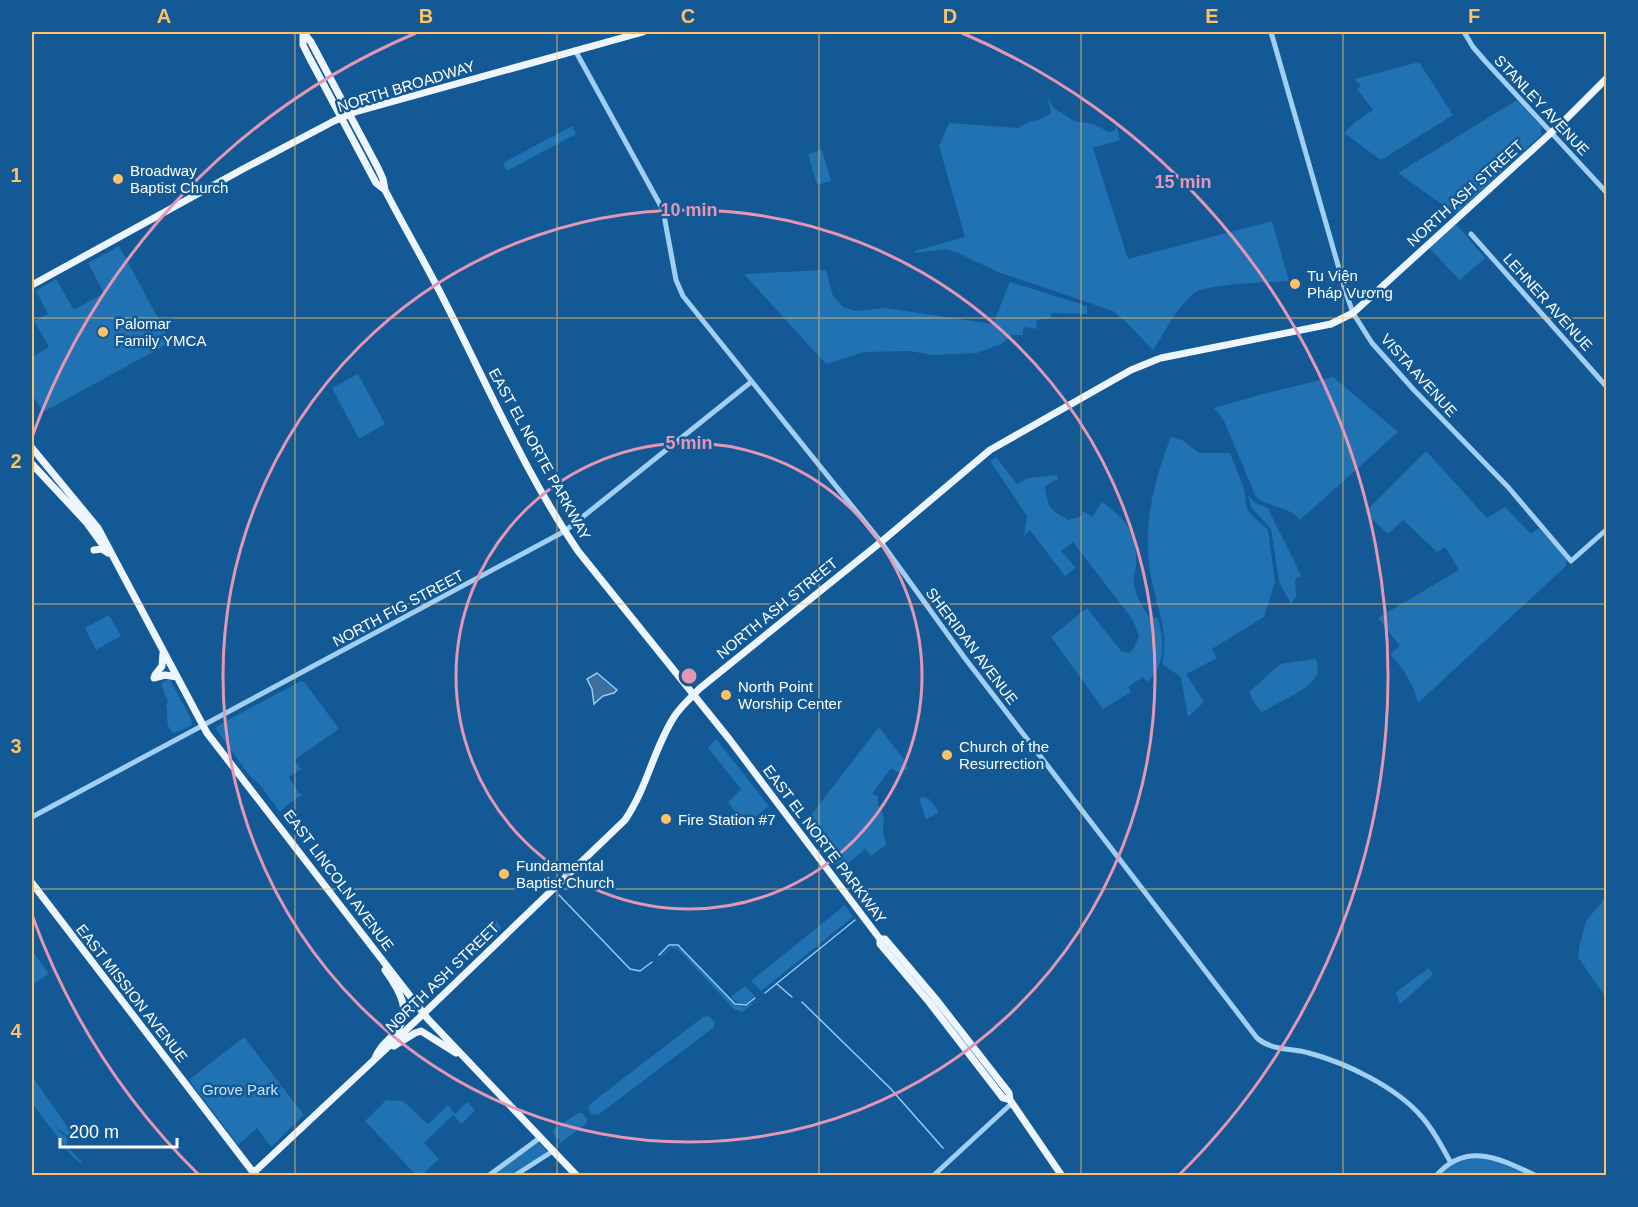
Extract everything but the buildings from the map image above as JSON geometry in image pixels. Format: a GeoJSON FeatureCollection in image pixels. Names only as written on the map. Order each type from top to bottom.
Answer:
{"type":"FeatureCollection","features":[{"type":"Feature","properties":{"kind":"main road","name":"EAST EL NORTE PARKWAY"},"geometry":{"type":"LineString","coordinates":[[303,32],[311,42],[383,179],[385,190],[445,302],[508,430],[565,531],[730,740],[880,939],[885,939],[937,1000],[1009,1093],[1011,1101],[1062,1176]]}},
{"type":"Feature","properties":{"kind":"main road","name":"EAST EL NORTE PARKWAY"},"geometry":{"type":"LineString","coordinates":[[303,32],[303,45],[309,57],[376,183],[385,190]]}},
{"type":"Feature","properties":{"kind":"main road","name":"NORTH BROADWAY"},"geometry":{"type":"LineString","coordinates":[[32,285],[341,118],[643,32]]}},
{"type":"Feature","properties":{"kind":"main road","name":"NORTH ASH STREET"},"geometry":{"type":"LineString","coordinates":[[253,1175],[625,820],[640,796],[674,718],[694,695],[881,542],[984,454],[1004,440],[1131,370],[1159,359],[1331,324],[1353,313],[1606,79]]}},
{"type":"Feature","properties":{"kind":"main road"},"geometry":{"type":"LineString","coordinates":[[32,448],[98,528],[120,571]]}},
{"type":"Feature","properties":{"kind":"main road"},"geometry":{"type":"LineString","coordinates":[[32,464],[86,522],[120,571]]}},
{"type":"Feature","properties":{"kind":"main road"},"geometry":{"type":"LineString","coordinates":[[94,550],[102,549],[108,553]]}},
{"type":"Feature","properties":{"kind":"main road","name":"EAST LINCOLN AVENUE"},"geometry":{"type":"LineString","coordinates":[[120,571],[203,726],[424,1012],[577,1176]]}},
{"type":"Feature","properties":{"kind":"main road"},"geometry":{"type":"LineString","coordinates":[[163,651],[162,666],[153,676],[165,675],[177,678]]}},
{"type":"Feature","properties":{"kind":"main road","name":"EAST MISSION AVENUE"},"geometry":{"type":"LineString","coordinates":[[32,883],[253,1175]]}},
{"type":"Feature","properties":{"kind":"main road"},"geometry":{"type":"LineString","coordinates":[[356,926],[400,992],[405,1009],[402,1021],[395,1033],[378,1050],[375,1059]]}},
{"type":"Feature","properties":{"kind":"main road"},"geometry":{"type":"LineString","coordinates":[[381,1053],[421,1031],[471,1062]]}},
{"type":"Feature","properties":{"kind":"street","name":"VISTA AVENUE"},"geometry":{"type":"LineString","coordinates":[[1271,32],[1353,313],[1372,343],[1508,487],[1571,561],[1606,530]]}},
{"type":"Feature","properties":{"kind":"street","name":"STANLEY AVENUE"},"geometry":{"type":"LineString","coordinates":[[1464,32],[1478,53],[1606,192]]}},
{"type":"Feature","properties":{"kind":"street","name":"SHERIDAN AVENUE"},"geometry":{"type":"LineString","coordinates":[[575,50],[663,210],[675,275],[682,296],[881,542],[955,646],[1257,1038],[1272,1047],[1306,1052],[1363,1074],[1400,1096],[1427,1122],[1451,1163]]}},
{"type":"Feature","properties":{"kind":"street","name":"LEHNER AVENUE"},"geometry":{"type":"LineString","coordinates":[[1471,234],[1606,386]]}},
{"type":"Feature","properties":{"kind":"street","name":"NORTH FIG STREET"},"geometry":{"type":"LineString","coordinates":[[32,818],[565,531],[751,382]]}},
{"type":"Feature","properties":{"kind":"street"},"geometry":{"type":"LineString","coordinates":[[933,1176],[1011,1101]]}},
{"type":"Feature","properties":{"kind":"street"},"geometry":{"type":"LineString","coordinates":[[488,1176],[541,1137]]}},
{"type":"Feature","properties":{"kind":"street"},"geometry":{"type":"LineString","coordinates":[[514,1176],[554,1151]]}},
{"type":"Feature","properties":{"kind":"street"},"geometry":{"type":"LineString","coordinates":[[1436,1176],[1451,1163],[1474,1155],[1489,1156],[1537,1176]]}},
{"type":"Feature","properties":{"kind":"green space"},"geometry":{"type":"Polygon","coordinates":[[[1419,62],[1453,115],[1381,160],[1344,133],[1373,110],[1357,89],[1361,86],[1355,79],[1419,62]]]}},
{"type":"Feature","properties":{"kind":"green space"},"geometry":{"type":"Polygon","coordinates":[[[1048,98],[1054,108],[1074,121],[1093,124],[1109,132],[1115,130],[1116,124],[1120,140],[1093,148],[1128,259],[1272,221],[1289,281],[1200,290],[1193,294],[1176,313],[1153,350],[1113,311],[998,272],[946,249],[915,253],[915,251],[965,237],[939,146],[949,123],[1018,128],[1051,113],[1048,98]]]}},
{"type":"Feature","properties":{"kind":"green space"},"geometry":{"type":"Polygon","coordinates":[[[1517,100],[1541,126],[1541,135],[1457,213],[1398,173],[1517,100]]]}},
{"type":"Feature","properties":{"kind":"green space"},"geometry":{"type":"Polygon","coordinates":[[[572,126],[576,134],[507,171],[503,163],[572,126]]]}},
{"type":"Feature","properties":{"kind":"green space"},"geometry":{"type":"Polygon","coordinates":[[[822,150],[831,181],[817,185],[808,154],[822,150]]]}},
{"type":"Feature","properties":{"kind":"green space"},"geometry":{"type":"Polygon","coordinates":[[[1455,225],[1485,258],[1460,280],[1429,248],[1455,225]]]}},
{"type":"Feature","properties":{"kind":"green space","name":"Palomar Family YMCA"},"geometry":{"type":"Polygon","coordinates":[[[119,246],[171,342],[43,412],[32,394],[32,357],[49,347],[34,321],[48,314],[36,291],[56,279],[74,310],[104,293],[88,263],[119,246]]]}},
{"type":"Feature","properties":{"kind":"green space"},"geometry":{"type":"Polygon","coordinates":[[[826,270],[833,296],[843,307],[855,311],[885,308],[993,324],[1010,282],[1087,306],[1087,314],[1051,313],[1051,318],[1037,320],[1036,329],[1025,327],[1023,335],[1012,335],[1001,344],[977,353],[933,355],[909,351],[864,352],[826,364],[744,274],[826,270]]]}},
{"type":"Feature","properties":{"kind":"green space"},"geometry":{"type":"Polygon","coordinates":[[[358,374],[385,424],[359,439],[332,388],[358,374]]]}},
{"type":"Feature","properties":{"kind":"green space"},"geometry":{"type":"Polygon","coordinates":[[[1333,377],[1398,432],[1300,520],[1291,512],[1256,497],[1224,421],[1214,408],[1333,377]]]}},
{"type":"Feature","properties":{"kind":"green space"},"geometry":{"type":"Polygon","coordinates":[[[1171,437],[1182,440],[1199,453],[1230,453],[1244,489],[1249,512],[1268,530],[1275,582],[1264,617],[1212,649],[1217,658],[1186,674],[1204,702],[1188,717],[1181,677],[1162,664],[1163,631],[1149,559],[1149,523],[1154,489],[1171,437]]]}},
{"type":"Feature","properties":{"kind":"green space"},"geometry":{"type":"Polygon","coordinates":[[[1426,451],[1487,518],[1505,507],[1531,534],[1539,528],[1566,558],[1566,566],[1418,703],[1407,677],[1390,654],[1400,646],[1378,618],[1459,570],[1445,547],[1437,552],[1403,520],[1388,534],[1365,512],[1426,451]]]}},
{"type":"Feature","properties":{"kind":"green space"},"geometry":{"type":"Polygon","coordinates":[[[996,457],[1017,484],[1028,478],[1057,475],[1058,479],[1045,486],[1047,499],[1053,510],[1068,520],[1082,516],[1083,511],[1092,517],[1102,502],[1124,521],[1132,535],[1136,553],[1135,588],[1149,617],[1158,618],[1162,635],[1161,660],[1147,682],[1143,677],[1128,687],[1131,692],[1103,709],[1051,637],[1087,608],[1121,651],[1129,653],[1139,637],[1133,620],[1073,542],[1061,551],[1076,568],[1065,576],[1030,530],[1024,536],[1027,516],[990,461],[996,457]]]}},
{"type":"Feature","properties":{"kind":"green space"},"geometry":{"type":"Polygon","coordinates":[[[1248,495],[1254,502],[1268,508],[1301,576],[1295,579],[1296,597],[1291,604],[1279,582],[1271,529],[1251,507],[1248,495]]]}},
{"type":"Feature","properties":{"kind":"green space"},"geometry":{"type":"Polygon","coordinates":[[[109,615],[121,636],[96,650],[85,628],[109,615]]]}},
{"type":"Feature","properties":{"kind":"green space"},"geometry":{"type":"Polygon","coordinates":[[[1316,659],[1317,674],[1301,691],[1262,712],[1254,703],[1249,692],[1280,664],[1316,659]]]}},
{"type":"Feature","properties":{"kind":"green space"},"geometry":{"type":"Polygon","coordinates":[[[169,678],[192,721],[191,726],[174,733],[168,724],[166,704],[168,702],[161,684],[169,678]]]}},
{"type":"Feature","properties":{"kind":"green space"},"geometry":{"type":"Polygon","coordinates":[[[301,681],[305,683],[339,729],[294,760],[301,769],[289,777],[290,782],[302,795],[280,812],[261,786],[249,775],[216,729],[217,726],[301,681]]]}},
{"type":"Feature","properties":{"kind":"green space"},"geometry":{"type":"Polygon","coordinates":[[[879,727],[908,768],[900,774],[891,768],[872,794],[878,796],[884,819],[883,834],[887,844],[871,856],[864,848],[847,864],[853,871],[845,877],[804,824],[879,727]]]}},
{"type":"Feature","properties":{"kind":"green space"},"geometry":{"type":"Polygon","coordinates":[[[716,739],[769,806],[745,825],[728,802],[741,789],[708,748],[716,739]]]}},
{"type":"Feature","properties":{"kind":"green space"},"geometry":{"type":"Polygon","coordinates":[[[919,798],[929,799],[939,812],[926,820],[919,798]]]}},
{"type":"Feature","properties":{"kind":"green space"},"geometry":{"type":"Polygon","coordinates":[[[1606,893],[1606,998],[1578,957],[1586,921],[1602,902],[1606,893]]]}},
{"type":"Feature","properties":{"kind":"green space"},"geometry":{"type":"Polygon","coordinates":[[[845,905],[853,917],[761,991],[751,981],[845,905]]]}},
{"type":"Feature","properties":{"kind":"green space"},"geometry":{"type":"Polygon","coordinates":[[[494,918],[500,926],[500,931],[485,945],[478,935],[493,923],[494,918]]]}},
{"type":"Feature","properties":{"kind":"green space"},"geometry":{"type":"Polygon","coordinates":[[[673,946],[681,949],[735,1005],[744,1007],[758,1000],[742,1012],[734,1009],[678,949],[672,948],[660,956],[673,946]]]}},
{"type":"Feature","properties":{"kind":"green space"},"geometry":{"type":"Polygon","coordinates":[[[32,951],[49,974],[32,985],[32,951]]]}},
{"type":"Feature","properties":{"kind":"green space"},"geometry":{"type":"Polygon","coordinates":[[[1429,968],[1433,975],[1400,1004],[1396,992],[1429,968]]]}},
{"type":"Feature","properties":{"kind":"green space"},"geometry":{"type":"Polygon","coordinates":[[[745,986],[755,996],[746,1004],[738,1003],[731,997],[745,986]]]}},
{"type":"Feature","properties":{"kind":"green space"},"geometry":{"type":"Polygon","coordinates":[[[708,1016],[715,1022],[713,1028],[598,1115],[591,1114],[588,1109],[590,1104],[703,1017],[708,1016]]]}},
{"type":"Feature","properties":{"kind":"green space","name":"Grove Park"},"geometry":{"type":"Polygon","coordinates":[[[244,1037],[304,1115],[271,1147],[257,1128],[238,1145],[189,1080],[244,1037]]]}},
{"type":"Feature","properties":{"kind":"green space"},"geometry":{"type":"Polygon","coordinates":[[[32,1076],[73,1135],[70,1138],[54,1126],[68,1139],[66,1146],[82,1162],[81,1164],[72,1156],[32,1103],[32,1076]]]}},
{"type":"Feature","properties":{"kind":"green space"},"geometry":{"type":"Polygon","coordinates":[[[386,1100],[403,1101],[428,1124],[448,1105],[455,1114],[467,1102],[475,1110],[462,1124],[453,1115],[424,1143],[440,1158],[422,1175],[416,1175],[365,1121],[386,1100]]]}},
{"type":"Feature","properties":{"kind":"green space"},"geometry":{"type":"Polygon","coordinates":[[[578,1113],[582,1113],[587,1119],[586,1124],[559,1144],[560,1140],[554,1136],[553,1130],[578,1113]]]}},
{"type":"Feature","properties":{"kind":"green space"},"geometry":{"type":"Polygon","coordinates":[[[538,1142],[547,1151],[544,1155],[510,1175],[491,1176],[538,1142]]]}},
{"type":"Feature","properties":{"kind":"green space"},"geometry":{"type":"Polygon","coordinates":[[[1486,1157],[1529,1175],[1440,1176],[1450,1167],[1461,1162],[1486,1157]]]}},
{"type":"Feature","properties":{"kind":"shaded area"},"geometry":{"type":"Polygon","coordinates":[[[597,673],[617,690],[603,696],[594,704],[592,689],[587,679],[597,673]]]}},
{"type":"Feature","properties":{"kind":"waterway"},"geometry":{"type":"LineString","coordinates":[[559,895],[630,969],[640,971],[652,962]]}},
{"type":"Feature","properties":{"kind":"waterway"},"geometry":{"type":"LineString","coordinates":[[765,993],[855,920]]}},
{"type":"Feature","properties":{"kind":"waterway"},"geometry":{"type":"LineString","coordinates":[[659,955],[669,945],[678,945],[735,1004],[746,1005],[755,998]]}},
{"type":"Feature","properties":{"kind":"waterway"},"geometry":{"type":"LineString","coordinates":[[777,984],[792,997]]}},
{"type":"Feature","properties":{"kind":"waterway"},"geometry":{"type":"LineString","coordinates":[[802,1002],[890,1088],[943,1148]]}},
{"type":"Feature","properties":{"kind":"place","name":"Broadway Baptist Church"},"geometry":{"type":"Point","coordinates":[118,179]}},
{"type":"Feature","properties":{"kind":"place","name":"Tu Viện Pháp Vương"},"geometry":{"type":"Point","coordinates":[1295,284]}},
{"type":"Feature","properties":{"kind":"place","name":"Palomar Family YMCA"},"geometry":{"type":"Point","coordinates":[103,332]}},
{"type":"Feature","properties":{"kind":"place","name":"North Point Worship Center"},"geometry":{"type":"Point","coordinates":[726,695]}},
{"type":"Feature","properties":{"kind":"place","name":"Church of the Resurrection"},"geometry":{"type":"Point","coordinates":[947,755]}},
{"type":"Feature","properties":{"kind":"place","name":"Fire Station #7"},"geometry":{"type":"Point","coordinates":[666,819]}},
{"type":"Feature","properties":{"kind":"place","name":"Fundamental Baptist Church"},"geometry":{"type":"Point","coordinates":[504,874]}}]}
